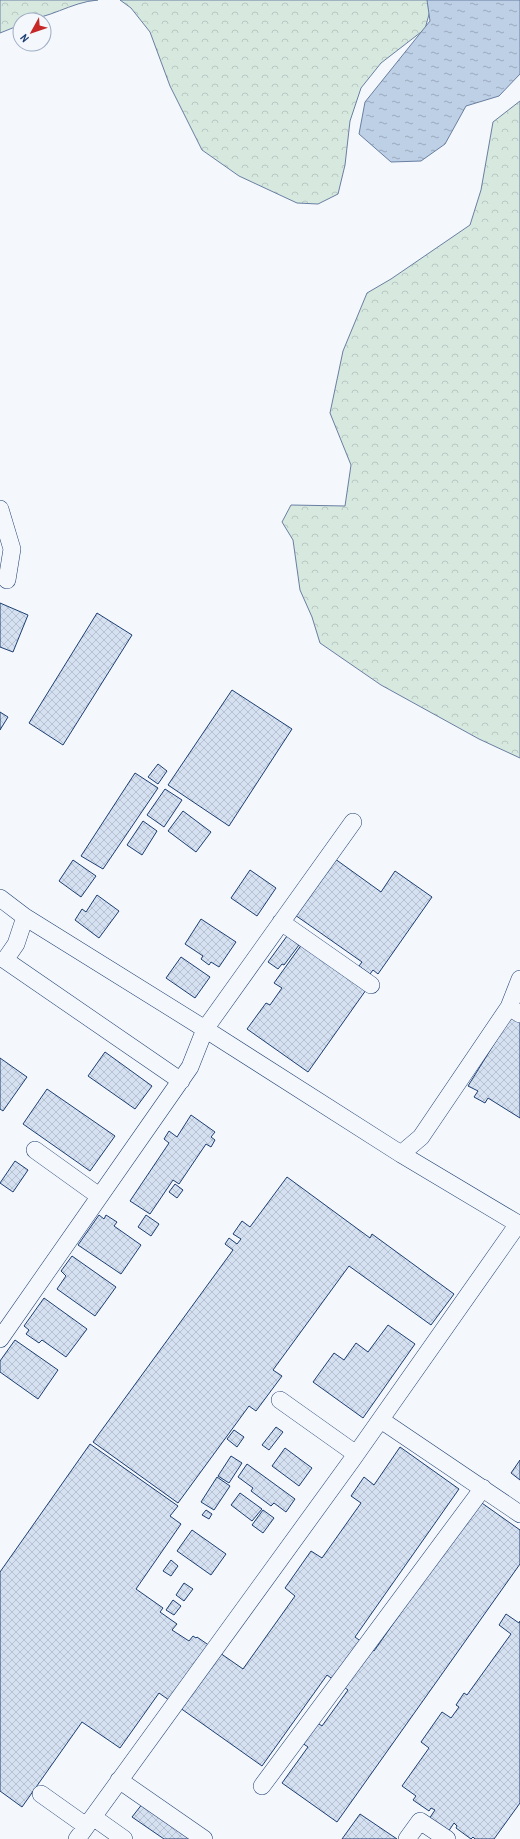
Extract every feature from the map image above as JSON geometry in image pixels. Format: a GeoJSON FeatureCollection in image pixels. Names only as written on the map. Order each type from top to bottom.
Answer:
{"type":"FeatureCollection","features":[{"type":"Feature","properties":{"kind":"street"},"geometry":{"type":"LineString","coordinates":[[1,516],[12,549],[7,580]]}},
{"type":"Feature","properties":{"kind":"street"},"geometry":{"type":"LineString","coordinates":[[0,1339],[190,1067],[205,1029],[353,822]]}},
{"type":"Feature","properties":{"kind":"street"},"geometry":{"type":"LineString","coordinates":[[0,898],[25,917],[402,1154],[519,1224],[381,1420],[85,1827]]}},
{"type":"Feature","properties":{"kind":"street"},"geometry":{"type":"LineString","coordinates":[[25,917],[16,944],[5,960],[180,1081]]}},
{"type":"Feature","properties":{"kind":"street"},"geometry":{"type":"LineString","coordinates":[[281,922],[371,985]]}},
{"type":"Feature","properties":{"kind":"street"},"geometry":{"type":"LineString","coordinates":[[402,1154],[421,1137],[514,1010],[520,979]]}},
{"type":"Feature","properties":{"kind":"street"},"geometry":{"type":"LineString","coordinates":[[35,1150],[99,1196]]}},
{"type":"Feature","properties":{"kind":"street"},"geometry":{"type":"LineString","coordinates":[[280,1400],[356,1454]]}},
{"type":"Feature","properties":{"kind":"street"},"geometry":{"type":"LineString","coordinates":[[381,1420],[520,1514]]}},
{"type":"Feature","properties":{"kind":"street"},"geometry":{"type":"LineString","coordinates":[[262,1786],[482,1488]]}},
{"type":"Feature","properties":{"kind":"street"},"geometry":{"type":"LineString","coordinates":[[120,1780],[204,1839]]}},
{"type":"Feature","properties":{"kind":"street"},"geometry":{"type":"LineString","coordinates":[[41,1794],[85,1827],[124,1839]]}},
{"type":"Feature","properties":{"kind":"street"},"geometry":{"type":"LineString","coordinates":[[407,1839],[420,1821],[447,1839]]}},
{"type":"Feature","properties":{"kind":"green space"},"geometry":{"type":"Polygon","coordinates":[[[0,0],[98,0],[88,1],[52,13],[52,12],[12,12],[12,28],[0,33],[0,0]]]}},
{"type":"Feature","properties":{"kind":"green space"},"geometry":{"type":"Polygon","coordinates":[[[120,0],[430,0],[431,7],[425,29],[381,63],[361,88],[350,121],[345,165],[338,194],[318,204],[297,203],[239,176],[202,150],[170,86],[150,32],[131,8],[120,0]]]}},
{"type":"Feature","properties":{"kind":"green space"},"geometry":{"type":"Polygon","coordinates":[[[520,101],[520,758],[479,739],[381,685],[320,643],[312,617],[300,590],[293,540],[282,522],[291,505],[345,506],[351,465],[330,413],[343,351],[367,293],[391,279],[470,225],[481,190],[493,122],[520,101]]]}},
{"type":"Feature","properties":{"kind":"water"},"geometry":{"type":"Polygon","coordinates":[[[427,0],[520,0],[520,74],[499,96],[466,106],[445,144],[421,161],[391,162],[359,134],[365,102],[430,21],[427,0]]]}},
{"type":"Feature","properties":{"kind":"building"},"geometry":{"type":"Polygon","coordinates":[[[0,603],[28,615],[13,652],[0,647],[0,603]]]}},
{"type":"Feature","properties":{"kind":"building"},"geometry":{"type":"Polygon","coordinates":[[[97,613],[132,635],[63,745],[29,723],[97,613]]]}},
{"type":"Feature","properties":{"kind":"building"},"geometry":{"type":"Polygon","coordinates":[[[232,690],[292,729],[229,826],[168,785],[232,690]]]}},
{"type":"Feature","properties":{"kind":"building"},"geometry":{"type":"Polygon","coordinates":[[[0,712],[8,717],[0,730],[0,712]]]}},
{"type":"Feature","properties":{"kind":"building"},"geometry":{"type":"Polygon","coordinates":[[[158,764],[167,771],[158,784],[148,777],[158,764]]]}},
{"type":"Feature","properties":{"kind":"building"},"geometry":{"type":"Polygon","coordinates":[[[135,773],[158,788],[103,869],[81,856],[135,773]]]}},
{"type":"Feature","properties":{"kind":"building"},"geometry":{"type":"Polygon","coordinates":[[[165,789],[182,800],[164,827],[147,815],[165,789]]]}},
{"type":"Feature","properties":{"kind":"building"},"geometry":{"type":"Polygon","coordinates":[[[183,811],[211,832],[196,852],[168,831],[183,811]]]}},
{"type":"Feature","properties":{"kind":"building"},"geometry":{"type":"Polygon","coordinates":[[[143,821],[157,831],[142,855],[127,845],[143,821]]]}},
{"type":"Feature","properties":{"kind":"building"},"geometry":{"type":"Polygon","coordinates":[[[331,856],[381,892],[395,871],[432,897],[378,974],[373,970],[370,974],[359,966],[362,962],[295,915],[331,856]]]}},
{"type":"Feature","properties":{"kind":"building"},"geometry":{"type":"Polygon","coordinates":[[[73,860],[96,876],[81,897],[59,881],[73,860]]]}},
{"type":"Feature","properties":{"kind":"building"},"geometry":{"type":"Polygon","coordinates":[[[250,870],[276,888],[257,916],[231,898],[250,870]]]}},
{"type":"Feature","properties":{"kind":"building"},"geometry":{"type":"Polygon","coordinates":[[[97,895],[119,911],[99,938],[75,920],[82,909],[86,912],[97,895]]]}},
{"type":"Feature","properties":{"kind":"building"},"geometry":{"type":"Polygon","coordinates":[[[201,919],[236,942],[219,967],[211,962],[209,965],[201,959],[203,956],[185,944],[201,919]]]}},
{"type":"Feature","properties":{"kind":"building"},"geometry":{"type":"Polygon","coordinates":[[[287,936],[299,945],[284,965],[282,964],[278,969],[268,962],[287,936]]]}},
{"type":"Feature","properties":{"kind":"building"},"geometry":{"type":"Polygon","coordinates":[[[302,944],[366,990],[308,1072],[247,1029],[266,1003],[270,1005],[282,988],[274,983],[302,944]]]}},
{"type":"Feature","properties":{"kind":"building"},"geometry":{"type":"Polygon","coordinates":[[[181,957],[210,977],[195,998],[166,978],[181,957]]]}},
{"type":"Feature","properties":{"kind":"building"},"geometry":{"type":"Polygon","coordinates":[[[512,1015],[520,1020],[520,1118],[488,1098],[485,1103],[474,1097],[478,1091],[468,1086],[512,1015]]]}},
{"type":"Feature","properties":{"kind":"building"},"geometry":{"type":"Polygon","coordinates":[[[105,1052],[152,1086],[135,1109],[88,1076],[105,1052]]]}},
{"type":"Feature","properties":{"kind":"building"},"geometry":{"type":"Polygon","coordinates":[[[0,1058],[27,1077],[3,1111],[0,1109],[0,1058]]]}},
{"type":"Feature","properties":{"kind":"building"},"geometry":{"type":"Polygon","coordinates":[[[47,1089],[115,1136],[90,1171],[23,1124],[47,1089]]]}},
{"type":"Feature","properties":{"kind":"building"},"geometry":{"type":"Polygon","coordinates":[[[191,1115],[215,1132],[211,1137],[215,1140],[211,1147],[206,1144],[179,1184],[173,1180],[150,1214],[130,1201],[169,1143],[164,1139],[169,1131],[177,1137],[191,1115]]]}},
{"type":"Feature","properties":{"kind":"building"},"geometry":{"type":"Polygon","coordinates":[[[15,1161],[28,1170],[13,1192],[0,1183],[15,1161]]]}},
{"type":"Feature","properties":{"kind":"building"},"geometry":{"type":"Polygon","coordinates":[[[287,1177],[370,1238],[372,1234],[454,1294],[431,1325],[349,1266],[273,1370],[282,1376],[256,1411],[249,1406],[178,1503],[93,1442],[233,1250],[225,1244],[229,1238],[237,1244],[241,1239],[233,1234],[242,1221],[250,1227],[287,1177]]]}},
{"type":"Feature","properties":{"kind":"building"},"geometry":{"type":"Polygon","coordinates":[[[175,1184],[183,1190],[177,1198],[169,1192],[175,1184]]]}},
{"type":"Feature","properties":{"kind":"building"},"geometry":{"type":"Polygon","coordinates":[[[99,1215],[104,1219],[106,1215],[117,1222],[114,1226],[141,1245],[121,1274],[78,1245],[99,1215]]]}},
{"type":"Feature","properties":{"kind":"building"},"geometry":{"type":"Polygon","coordinates":[[[146,1215],[159,1224],[151,1236],[138,1227],[146,1215]]]}},
{"type":"Feature","properties":{"kind":"building"},"geometry":{"type":"Polygon","coordinates":[[[72,1256],[116,1287],[95,1316],[57,1289],[66,1276],[61,1271],[72,1256]]]}},
{"type":"Feature","properties":{"kind":"building"},"geometry":{"type":"Polygon","coordinates":[[[44,1298],[87,1329],[66,1357],[42,1340],[39,1343],[26,1334],[29,1330],[24,1326],[44,1298]]]}},
{"type":"Feature","properties":{"kind":"building"},"geometry":{"type":"Polygon","coordinates":[[[388,1325],[415,1344],[363,1418],[313,1382],[334,1353],[344,1360],[356,1343],[368,1352],[388,1325]]]}},
{"type":"Feature","properties":{"kind":"building"},"geometry":{"type":"Polygon","coordinates":[[[15,1340],[58,1370],[38,1399],[0,1372],[0,1361],[15,1340]]]}},
{"type":"Feature","properties":{"kind":"building"},"geometry":{"type":"Polygon","coordinates":[[[276,1427],[283,1432],[269,1450],[262,1445],[276,1427]]]}},
{"type":"Feature","properties":{"kind":"building"},"geometry":{"type":"Polygon","coordinates":[[[234,1430],[244,1437],[237,1447],[227,1439],[234,1430]]]}},
{"type":"Feature","properties":{"kind":"building"},"geometry":{"type":"Polygon","coordinates":[[[90,1444],[178,1506],[170,1516],[181,1524],[136,1589],[163,1608],[160,1612],[177,1624],[172,1630],[189,1641],[193,1636],[196,1638],[197,1637],[243,1669],[295,1596],[285,1588],[311,1551],[322,1558],[361,1503],[351,1496],[364,1477],[374,1485],[400,1447],[459,1489],[355,1637],[374,1651],[479,1501],[520,1530],[520,1564],[337,1822],[282,1783],[308,1747],[292,1736],[307,1716],[322,1726],[348,1690],[327,1675],[262,1766],[159,1693],[120,1748],[82,1722],[22,1807],[0,1791],[0,1572],[90,1444]]]}},
{"type":"Feature","properties":{"kind":"building"},"geometry":{"type":"Polygon","coordinates":[[[285,1448],[312,1468],[299,1486],[272,1466],[285,1448]]]}},
{"type":"Feature","properties":{"kind":"building"},"geometry":{"type":"Polygon","coordinates":[[[231,1456],[242,1463],[229,1483],[218,1476],[231,1456]]]}},
{"type":"Feature","properties":{"kind":"building"},"geometry":{"type":"Polygon","coordinates":[[[520,1460],[520,1480],[511,1473],[520,1460]]]}},
{"type":"Feature","properties":{"kind":"building"},"geometry":{"type":"Polygon","coordinates":[[[247,1464],[295,1499],[286,1512],[274,1503],[271,1506],[251,1491],[253,1488],[238,1477],[247,1464]]]}},
{"type":"Feature","properties":{"kind":"building"},"geometry":{"type":"Polygon","coordinates":[[[217,1477],[230,1486],[214,1510],[201,1502],[217,1477]]]}},
{"type":"Feature","properties":{"kind":"building"},"geometry":{"type":"Polygon","coordinates":[[[240,1493],[262,1509],[252,1521],[231,1505],[240,1493]]]}},
{"type":"Feature","properties":{"kind":"building"},"geometry":{"type":"Polygon","coordinates":[[[206,1510],[212,1514],[209,1519],[202,1515],[206,1510]]]}},
{"type":"Feature","properties":{"kind":"building"},"geometry":{"type":"Polygon","coordinates":[[[263,1510],[274,1518],[263,1533],[252,1525],[263,1510]]]}},
{"type":"Feature","properties":{"kind":"building"},"geometry":{"type":"Polygon","coordinates":[[[192,1530],[226,1554],[211,1575],[177,1551],[192,1530]]]}},
{"type":"Feature","properties":{"kind":"building"},"geometry":{"type":"Polygon","coordinates":[[[171,1560],[178,1566],[171,1576],[163,1571],[171,1560]]]}},
{"type":"Feature","properties":{"kind":"building"},"geometry":{"type":"Polygon","coordinates":[[[184,1583],[193,1589],[184,1601],[176,1595],[184,1583]]]}},
{"type":"Feature","properties":{"kind":"building"},"geometry":{"type":"Polygon","coordinates":[[[173,1600],[181,1606],[174,1615],[166,1610],[173,1600]]]}},
{"type":"Feature","properties":{"kind":"building"},"geometry":{"type":"Polygon","coordinates":[[[506,1614],[519,1623],[520,1621],[520,1803],[494,1839],[475,1839],[473,1837],[471,1839],[456,1828],[457,1826],[454,1823],[448,1832],[429,1819],[435,1810],[431,1808],[429,1811],[413,1800],[416,1796],[402,1786],[429,1748],[421,1742],[442,1712],[451,1718],[459,1707],[456,1705],[464,1693],[467,1695],[511,1634],[499,1625],[506,1614]]]}},
{"type":"Feature","properties":{"kind":"building"},"geometry":{"type":"Polygon","coordinates":[[[143,1803],[191,1836],[189,1839],[164,1839],[132,1817],[143,1803]]]}},
{"type":"Feature","properties":{"kind":"building"},"geometry":{"type":"Polygon","coordinates":[[[360,1814],[397,1839],[342,1839],[360,1814]]]}}]}
